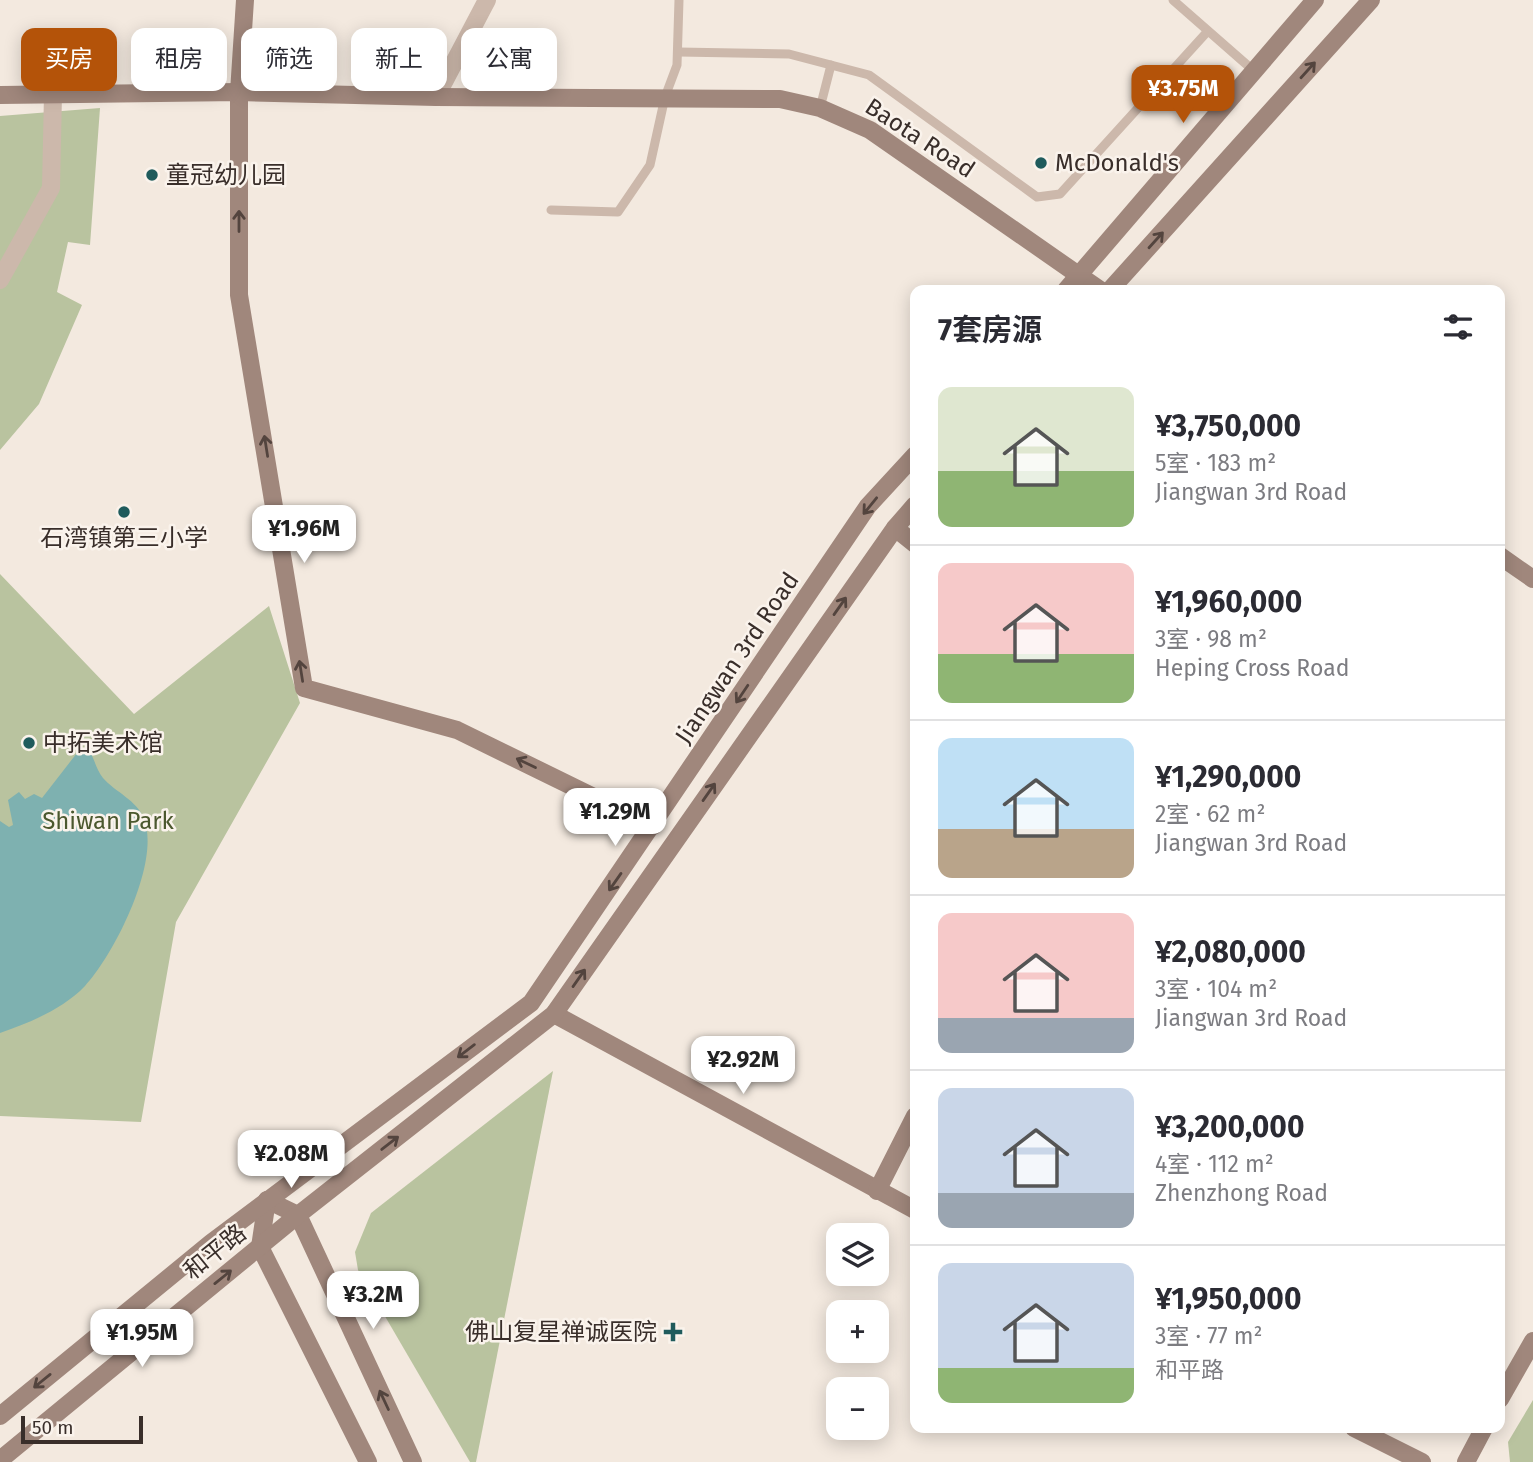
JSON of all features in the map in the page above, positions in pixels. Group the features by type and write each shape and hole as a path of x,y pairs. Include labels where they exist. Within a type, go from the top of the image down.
{"main road":[{"path":"245,0 239,92 239,295 304,688 457,730 653,826"},
{"path":"1071,285 1315,0"},
{"path":"1115,285 1371,0"},
{"name":"Baota Road","path":"0,95 239,92 436,97 780,99 820,108 870,130 1093,285"},
{"name":"Jiangwan 3rd Road","path":"267,1200 531,1003 868,506 910,460"},
{"path":"298,1215 554,1014 895,527 910,510"},
{"path":"895,527 910,540"},
{"path":"1505,559 1533,579"},
{"path":"554,1014 910,1208"},
{"path":"877,1191 910,1126"},
{"path":"368,1462 260,1247 267,1200 298,1215 413,1462"},
{"name":"和平路","path":"0,1416 267,1200"},
{"name":"和平路","path":"0,1460 298,1215"},
{"path":"1505,1390 1533,1340"},
{"path":"1364,1433 1422,1462"},
{"path":"1466,1462 1481,1433"}],"street":[{"path":"436,97 487,0"},
{"path":"0,280 51,188 52,94"}],"lane":[{"path":"551,210 618,212 650,165 664,97 677,65 679,0"},
{"path":"1173,0 1254,71"},
{"path":"679,52 789,54 869,75 1037,197 1060,194 1207,32"},
{"path":"820,108 831,65"}],"green space":[{"path":"100,108 90,245 68,242 57,292 82,305 39,404 0,450 0,116"},
{"name":"Shiwan Park","path":"0,574 134,714 269,606 300,703 176,922 141,1122 0,1116"},
{"path":"553,1071 476,1462 470,1462 358,1270 355,1252 371,1213"},
{"path":"1533,1400 1533,1462 1510,1462 1508,1442"}],"water":[{"path":"84,751 91,754 103,778 131,801 144,819 148,837 140,883 121,931 97,972 85,986 56,1008 0,1033 0,821 9,827 13,825 8,800 19,792 25,799 34,794 42,798 77,753"}],"place":[{"name":"McDonald's","path":"1041,163"},
{"name":"童冠幼儿园","path":"152,175"},
{"name":"石湾镇第三小学","path":"124,512"},
{"name":"中拓美术馆","path":"29,743"},
{"name":"佛山复星禅诚医院","path":"673,1332"}]}
